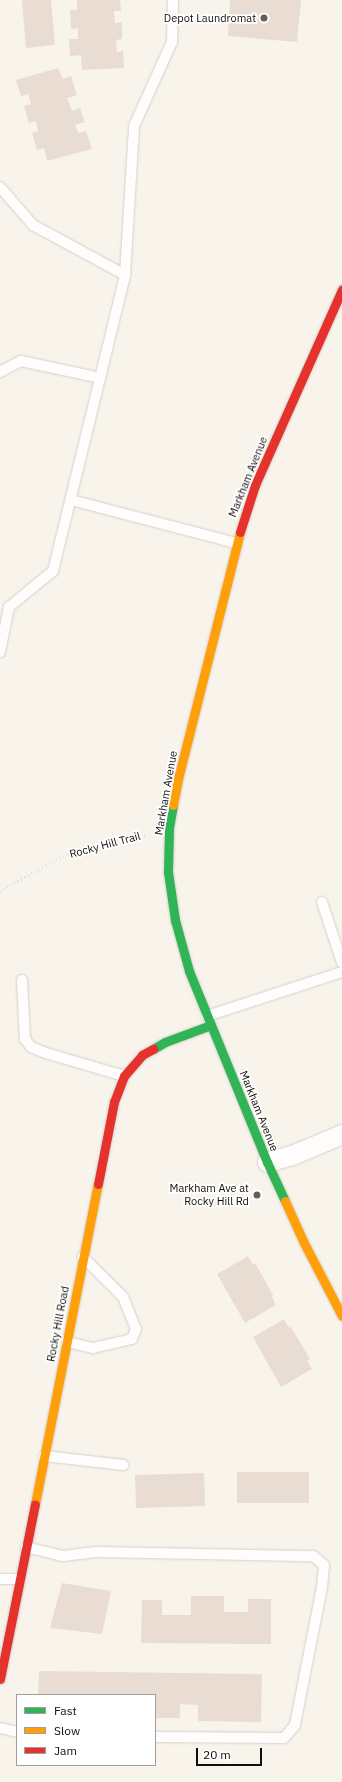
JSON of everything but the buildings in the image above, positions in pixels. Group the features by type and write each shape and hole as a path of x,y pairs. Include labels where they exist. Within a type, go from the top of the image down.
{"street":[{"name":"Markham Avenue","path":"342,290 255,485 236,543 179,775 170,828 168,872 175,920 189,971 267,1162 304,1243 342,1316"},
{"name":"Rocky Hill Road","path":"0,1680 114,1102 124,1076 142,1056 165,1042 209,1021"},
{"path":"267,1162 292,1155 342,1134"}],"lane":[{"path":"0,652 4,609 53,571 125,275 134,126 172,42 172,0"},
{"path":"0,188 33,225 125,275"},
{"path":"0,372 21,361 100,378"},
{"path":"71,500 236,543"},
{"path":"322,902 342,964"},
{"path":"209,1021 342,972"},
{"path":"22,980 25,1039 31,1047 46,1053 124,1076"},
{"path":"67,1342 93,1348 132,1339 136,1329 123,1297 83,1257"},
{"path":"44,1456 123,1465"},
{"path":"26,1547 62,1556 98,1552 312,1556 324,1565 322,1587 295,1725 284,1738 156,1737"},
{"path":"0,1578 20,1579"},
{"path":"0,1728 16,1732"}],"path":[{"name":"Rocky Hill Trail","path":"0,891 70,852 170,828"}],"traffic: fast":[{"path":"173,805 169,828 168,872 175,920 189,971 267,1162 285,1201"},
{"path":"153,1049 165,1042 211,1025"}],"traffic: slow":[{"path":"173,805 179,775 240,532"},
{"path":"35,1504 98,1184"},
{"path":"285,1201 304,1243 342,1316"}],"traffic: jam":[{"path":"240,532 255,485 342,290"},
{"path":"98,1184 114,1102 124,1076 142,1055 153,1049"},
{"path":"0,1679 35,1504"}],"place":[{"name":"Depot Laundromat","path":"264,18"},
{"name":"Markham Ave at Rocky Hill Rd","path":"257,1195"}]}
